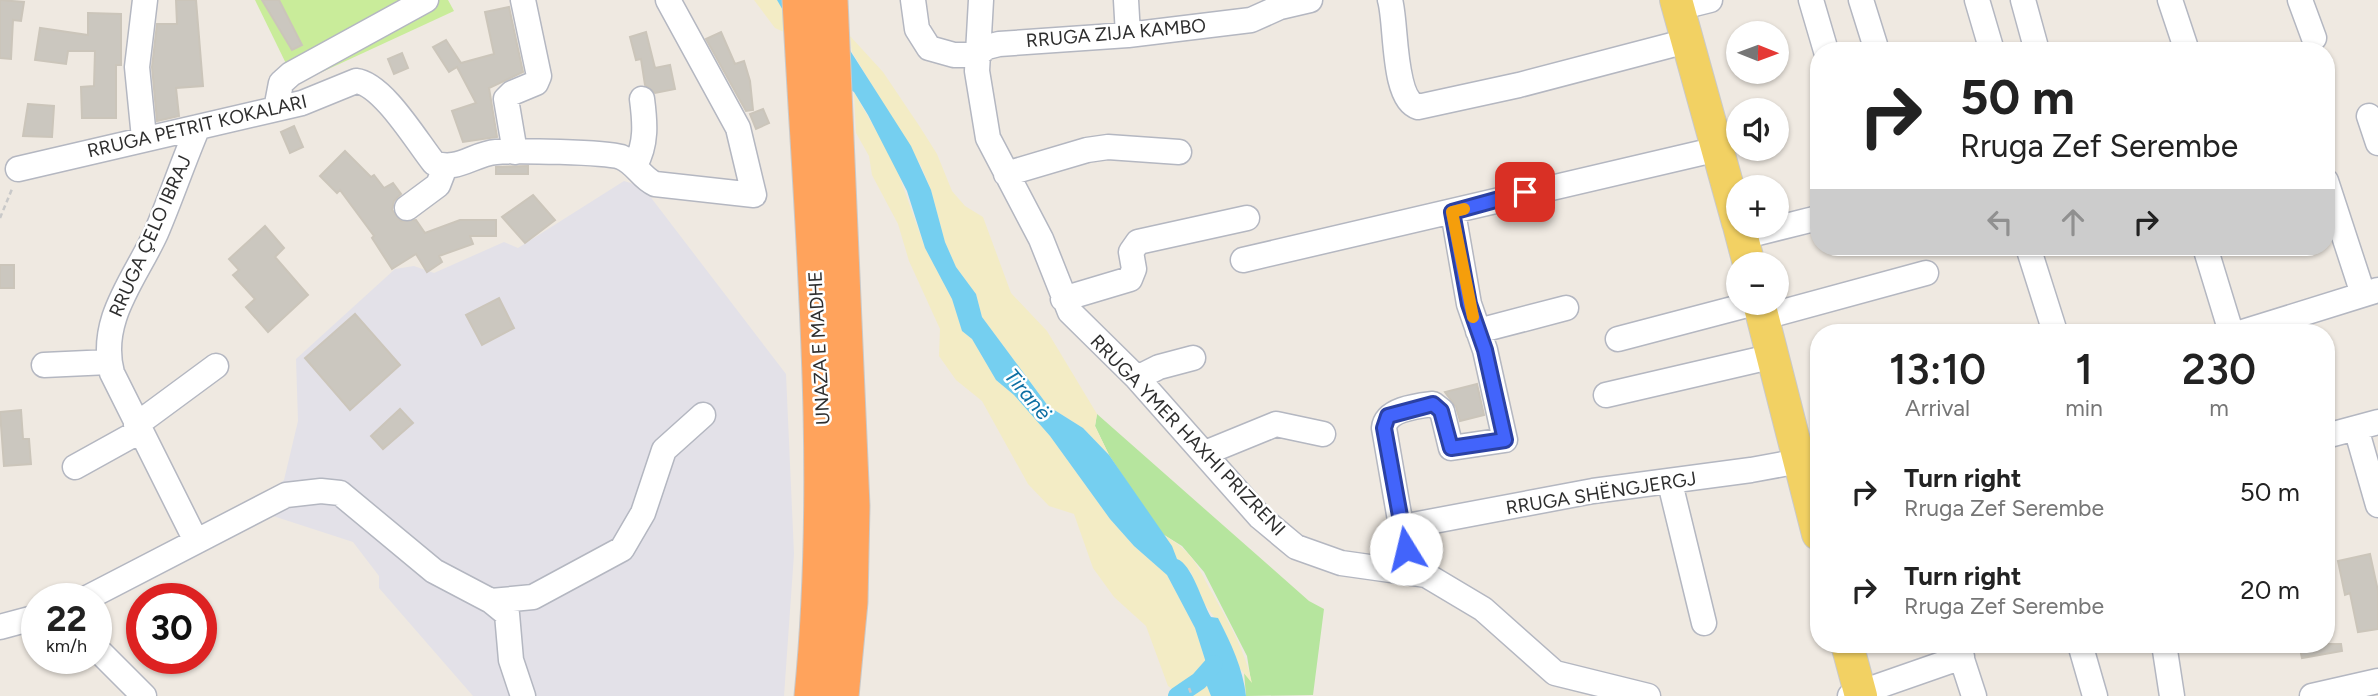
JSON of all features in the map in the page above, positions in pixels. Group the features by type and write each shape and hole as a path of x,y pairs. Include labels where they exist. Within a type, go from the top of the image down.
{"highway":[{"name":"UNAZA E MADHE","path":"801,0 820,102 849,401 835,606 840,696"},
{"name":"UNAZA E MADHE","path":"820,102 829,0"},
{"name":"UNAZA E MADHE","path":"813,696 835,606"},
{"path":"801,696 808,638 835,606 856,655 853,696"}],"main road":[{"path":"1677,4 1726,179"},
{"path":"1761,315 1808,453"},
{"path":"1849,653 1857,695"}],"street":[{"path":"144,138 137,67 145,0"},
{"path":"276,109 281,83 291,74 426,0"},
{"path":"515,152 506,99 512,93 536,83 539,76 523,0"},
{"path":"407,208 438,185 445,167 487,153 610,155 635,165 647,181 655,184 754,195 738,128 668,0"},
{"path":"913,0 917,29 929,48 954,55 977,55 981,0"},
{"path":"1126,0 1128,35"},
{"name":"RRUGA ZIJA KAMBO","path":"977,55 987,47 999,44 1128,35 1251,20 1270,6 1310,0"},
{"path":"1390,0 1400,78 1407,99 1418,107 1519,85 1687,41"},
{"path":"1677,4 1710,0"},
{"path":"1811,0 1823,42"},
{"path":"1861,0 1874,42"},
{"path":"1976,0 1989,42"},
{"path":"2023,0 2035,42"},
{"path":"2170,0 2184,42"},
{"path":"2300,0 2314,37"},
{"name":"RRUGA YMER HAXHI PRIZRENI","path":"977,55 988,138 1041,239 1063,299 1082,325 1137,378 1261,517 1296,547 1341,563 1409,572 1442,583 1483,609 1555,673 1648,696"},
{"name":"RRUGA PETRIT KOKALARI","path":"18,169 302,103 356,81 363,82 386,100 434,163 445,167"},
{"path":"635,165 642,153 644,136 642,99"},
{"path":"2369,116 2378,143"},
{"name":"RRUGA ÇELO IBRAJ","path":"196,541 138,428 109,362 113,318 154,236 198,127"},
{"path":"1006,174 1087,150 1108,147 1179,152"},
{"path":"1243,260 1718,149"},
{"path":"2268,324 2370,292 2335,204"},
{"path":"1409,572 1384,428 1388,416 1433,404 1441,411 1451,448 1505,440 1469,304 1452,212"},
{"path":"1063,299 1130,279 1134,269 1133,245 1138,242 1247,218"},
{"path":"1789,226 1810,220"},
{"path":"2031,256 2052,324"},
{"path":"2208,256 2229,324"},
{"path":"1789,302 1926,274"},
{"path":"1478,331 1566,309"},
{"path":"1618,339 1727,315"},
{"path":"1606,395 1774,356"},
{"path":"1137,378 1159,367 1193,358"},
{"path":"44,365 109,362"},
{"path":"75,467 138,428 216,366"},
{"path":"491,601 533,597 622,549 643,513 664,450 703,415"},
{"path":"1205,453 1276,424 1323,434"},
{"path":"2335,434 2367,425 2378,505"},
{"name":"RRUGA SHËNGJERGJ","path":"1402,527 1593,491 1670,483 1751,470 1789,463 1808,453"},
{"path":"1670,483 1704,623"},
{"path":"112,585 286,495 321,491 340,493 434,571 491,601 507,614 511,660 523,696"},
{"path":"0,627 21,621"},
{"path":"1857,695 1954,653"},
{"path":"1960,653 1974,696"},
{"path":"2083,653 2095,696"},
{"path":"2165,653 2172,696"},
{"path":"112,664 144,696"},
{"path":"2312,696 2378,681"}],"path":[{"path":"0,218 18,169"},
{"path":"1189,688 1192,696"}],"shaded area":[{"path":"624,181 634,184 649,195 786,374 794,554 784,696 473,696 379,588 379,576 353,542 270,515 261,500 284,480 298,421 296,359 395,269 414,266 434,273 504,242 518,248"}],"green space":[{"path":"255,0 448,0 454,11 296,84"},
{"path":"1097,414 1309,601 1324,609 1313,695 1246,696 1244,672 1251,681 1247,656 1204,572 1182,546 1161,533 1109,455 1095,426"}],"sand":[{"path":"754,0 777,0 783,6 784,32 775,28"},
{"path":"850,36 883,72 920,127 937,154 952,191 965,206 983,217 1011,293 1047,331 1097,414 1095,426 1109,455 1083,428 1048,406 982,317 976,294 956,267 945,242 931,190 921,166 852,52"},
{"path":"854,92 895,164 925,248 952,299 962,331 972,339 996,380 1014,395 1050,436 1110,519 1134,546 1167,575 1195,628 1208,669 1207,686 1211,696 1183,696 1168,686 1146,626 1114,597 1093,568 1074,514 1049,506 1028,484 982,401 956,380 939,356 940,329 909,261 898,224 872,175 869,156 856,133"},
{"path":"1161,533 1182,548 1199,569 1237,639 1252,683 1237,665 1224,630 1200,598 1191,572 1177,559"}],"water":[{"name":"Tiranë","path":"777,0 812,0 844,41 911,146 931,190 945,242 956,267 976,294 982,317 1048,406 1083,428 1109,455 1172,546 1177,559 1187,568 1211,617 1218,618 1236,656 1246,696 1211,696 1207,686 1208,669 1195,628 1167,575 1134,546 1110,519 1050,436 1014,395 996,380 972,339 962,331 952,299 925,248 907,191 868,115 854,92 817,69"}],"building":[{"path":"0,0 24,2 21,21 13,20 11,59 0,58"},
{"path":"176,0 196,0 203,86 176,88 179,116 157,121 152,67 157,24 177,24"},
{"path":"262,0 279,0 302,45 292,50"},
{"path":"509,7 523,72 489,88 497,137 463,142 452,111 476,103 457,67 449,72 433,47 446,40 461,63 494,54 485,12"},
{"path":"88,13 121,14 121,65 116,65 116,118 82,118 81,87 94,86 95,51 68,51 66,64 35,60 40,28 88,35"},
{"path":"646,32 655,68 670,65 675,89 655,93 645,85 641,59 636,60 630,37"},
{"path":"721,32 735,64 744,61 750,81 753,110 746,111 706,39"},
{"path":"402,53 408,68 394,74 388,59"},
{"path":"28,104 54,106 52,137 23,136"},
{"path":"763,109 769,123 756,129 750,114"},
{"path":"294,126 303,147 290,153 281,132"},
{"path":"345,151 371,177 374,175 384,188 393,183 401,194 394,201 392,210 401,221 416,220 425,233 460,220 496,220 496,236 470,236 473,244 439,256 442,262 427,272 416,254 392,269 372,238 374,236 340,190 337,193 320,176"},
{"path":"528,166 528,174 496,174 496,167"},
{"path":"533,195 555,220 525,243 502,217"},
{"path":"265,226 284,248 275,257 308,295 268,332 246,307 255,299 233,275 239,270 229,259"},
{"path":"0,265 14,265 14,288 0,288"},
{"path":"499,298 514,328 482,345 466,315"},
{"path":"355,314 400,365 350,410 305,358"},
{"path":"1477,384 1484,415 1460,421 1456,407 1445,392"},
{"path":"400,409 413,423 383,449 371,436"},
{"path":"21,410 23,439 29,439 31,464 4,466 0,412"},
{"path":"2370,554 2378,591 2378,629 2358,632 2350,593 2345,595 2338,561"},
{"path":"2335,644 2341,644 2342,651 2335,652"},
{"path":"2301,653 2331,653 2302,658"}],"waterway":[{"path":"1177,696 1199,681 1214,664"}],"slow traffic":[{"path":"1464,209 1452,212 1473,317"}],"route":[{"path":"1406,549 1384,428 1388,416 1433,404 1440,408 1451,448 1505,440 1485,350 1469,304 1452,212 1525,192"}]}
